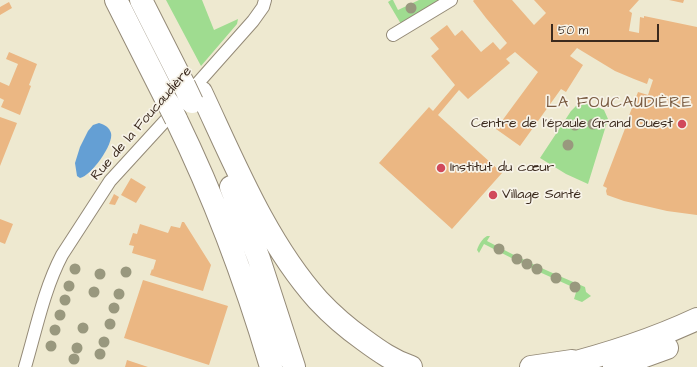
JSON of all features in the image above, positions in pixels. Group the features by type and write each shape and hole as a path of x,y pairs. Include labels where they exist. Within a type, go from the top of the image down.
{"highway":[{"path":"116,0 197,161 261,332 271,367"},
{"path":"141,0 192,89 263,220 283,254 300,278 318,300 340,322 379,351 410,367"},
{"path":"155,0 237,199 282,326 294,367"},
{"path":"222,226 259,367"},
{"path":"531,367 591,362 697,319"},
{"path":"557,367 633,354 697,328"},
{"path":"614,367 664,350 697,336"}],"street":[{"name":"Rue de la Foucaudière","path":"25,367 56,266 106,187 247,28 263,7 265,0"},
{"path":"393,35 451,0"}],"green space":[{"path":"166,0 202,0 214,30 238,19 237,24 201,66"},
{"path":"393,0 398,10 419,0 440,0 401,24 388,2"},
{"path":"583,102 604,110 608,119 588,184 566,174 540,158 571,111"},
{"path":"487,236 490,236 487,241 535,265 585,287 586,292 591,296 582,302 574,299 577,289 484,244 479,253 477,250 482,240"}],"water":[{"path":"99,123 106,126 111,133 109,144 101,159 90,172 80,178 77,176 75,163 80,147 88,131 93,125"}],"building":[{"path":"512,0 534,25 546,13 534,0 639,0 629,11 632,13 629,31 639,33 640,17 644,18 644,16 697,27 697,215 667,211 624,201 607,195 607,188 603,186 626,126 629,126 630,122 627,121 638,92 648,95 653,80 649,78 647,84 615,71 577,48 570,56 583,65 566,92 561,89 520,146 496,129 538,72 515,52 506,59 510,63 468,99 459,90 438,115 502,173 452,229 379,163 429,107 433,111 455,85 431,56 439,49 430,38 447,25 455,36 462,30 481,52 493,42 500,50 507,43 486,18 473,1"},
{"path":"669,0 684,0 683,3"},
{"path":"9,2 12,8 0,15 0,7"},
{"path":"9,52 37,64 29,85 31,86 20,115 1,107 4,100 0,98 0,82 9,86 18,64 6,59"},
{"path":"0,117 17,123 0,166"},
{"path":"131,178 146,187 136,203 121,195"},
{"path":"114,194 119,197 115,205 109,204"},
{"path":"0,219 13,224 5,244 0,242"},
{"path":"182,222 184,222 211,265 203,291 150,275 156,260 132,253 134,246 129,245 133,233 137,234 140,224 168,233 171,226 180,228"},
{"path":"143,280 228,306 209,365 124,338"},
{"path":"127,360 148,367 125,367"}],"place":[{"name":"Centre de l'épaule Grand Ouest","path":"682,124"},
{"name":"Institut du cœur","path":"441,168"},
{"name":"Village Santé","path":"493,195"}],"district":[{"name":"LA FOUCAUDIÈRE","path":"619,104"}]}
